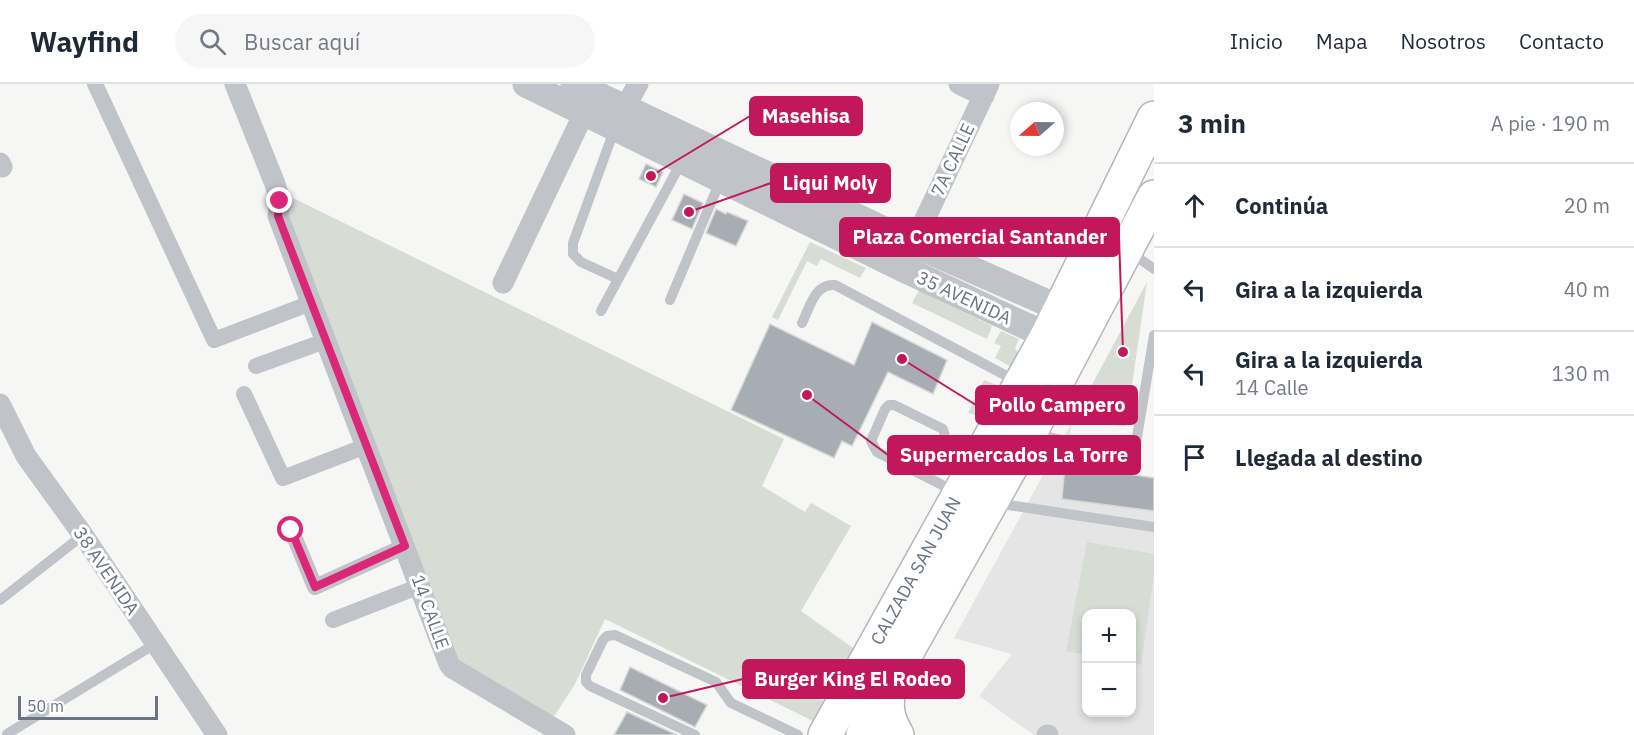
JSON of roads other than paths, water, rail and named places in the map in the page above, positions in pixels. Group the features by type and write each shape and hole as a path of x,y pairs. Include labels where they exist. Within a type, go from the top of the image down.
{"main road":[{"name":"CALZADA SAN JUAN","path":"825,735 1054,323 1154,118"},
{"name":"CALZADA SAN JUAN","path":"880,732 889,721 886,707 889,684 1030,433 1154,197"}],"street":[{"path":"95,84 214,340 310,303"},
{"name":"14 CALLE","path":"235,84 275,184 280,201 278,216 310,303 449,664 452,668 565,735"},
{"name":"35 AVENIDA","path":"526,84 584,113 619,118 914,244 1054,323"},
{"name":"35 AVENIDA","path":"574,84 682,161 902,268 1054,323"},
{"path":"619,118 638,84"},
{"path":"959,84 986,90"},
{"name":"7A CALLE","path":"902,268 986,90"},
{"path":"503,283 584,113"},
{"path":"256,366 326,341"},
{"path":"244,394 283,478 366,446"},
{"name":"38 AVENIDA","path":"0,404 26,456 83,535 217,735"},
{"path":"291,530 315,587 405,546"},
{"path":"333,620 420,586"},
{"path":"843,701 880,732"}],"lane":[{"path":"618,279 581,262 573,254 573,243 619,118"},
{"path":"601,311 682,161"},
{"path":"670,300 721,179"},
{"path":"1127,249 1154,269"},
{"path":"802,323 819,288 827,284 835,285 1020,383"},
{"path":"1030,433 1122,452 1131,451 1136,443 1154,335"},
{"path":"928,478 946,440 946,434 943,429 894,405 889,405 871,441 872,446 877,452 928,478 959,493"},
{"path":"992,502 1154,527"},
{"path":"0,600 83,535"},
{"path":"695,735 590,686 586,682 586,675 603,640 615,635 716,682 731,703 798,735"},
{"path":"7,734 155,644"}],"place":[{"name":"Masehisa","path":"651,176"},
{"name":"Liqui Moly","path":"689,212"},
{"name":"Plaza Comercial Santander","path":"1123,352"},
{"name":"Pollo Campero","path":"902,359"},
{"name":"Supermercados La Torre","path":"807,395"},
{"name":"Burger King El Rodeo","path":"663,698"}]}
